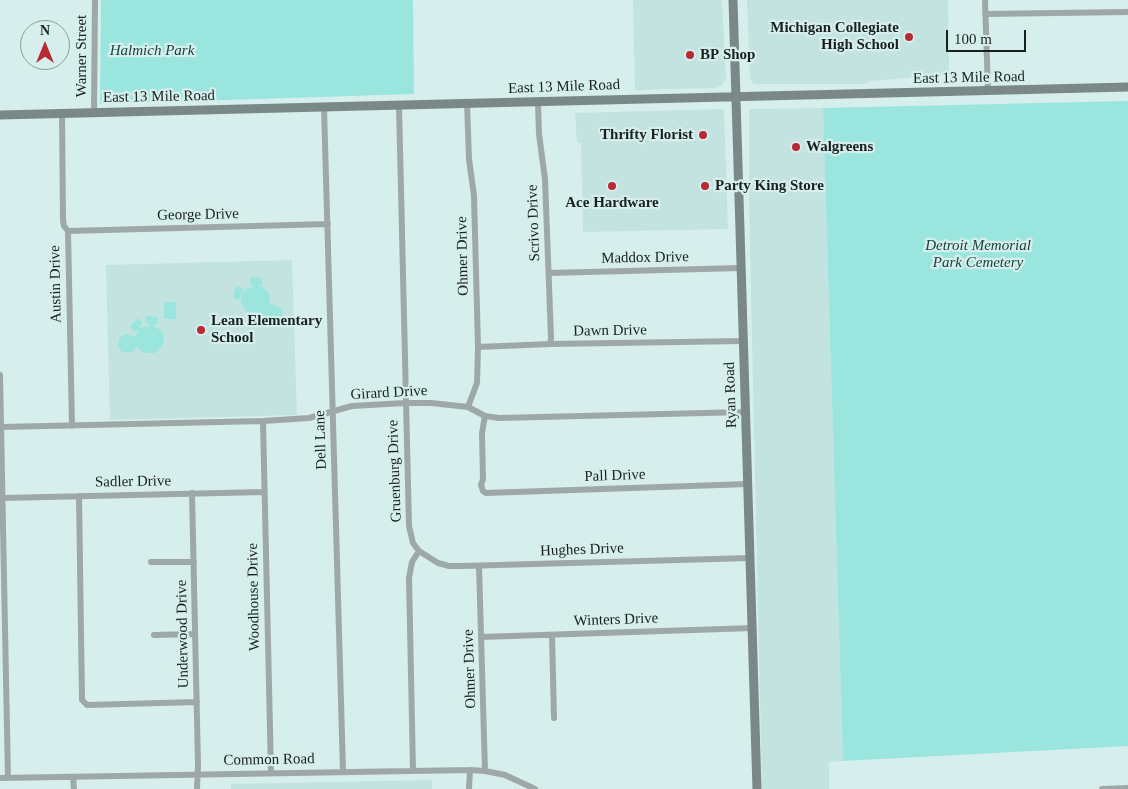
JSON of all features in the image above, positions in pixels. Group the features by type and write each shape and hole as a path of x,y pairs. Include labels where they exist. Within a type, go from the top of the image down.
{"main road":[{"name":"Ryan Road","path":"733,0 757,789"},
{"name":"East 13 Mile Road","path":"0,115 1128,87"}],"street":[{"name":"Warner Street","path":"94,112 95,0"},
{"path":"985,0 988,91"},
{"path":"985,14 1128,12"},
{"name":"Scrivo Drive","path":"538,102 539,134 545,178 550,344"},
{"name":"Ohmer Drive","path":"467,103 469,159 474,196 478,347 477,383 468,407"},
{"name":"Gruenburg Drive","path":"398,106 409,526 413,543 419,551"},
{"name":"Dell Lane","path":"324,108 343,771"},
{"name":"Austin Drive","path":"62,113 63,220 64,226 68,231 72,426"},
{"name":"George Drive","path":"68,231 328,224"},
{"name":"Maddox Drive","path":"549,273 741,268"},
{"name":"Dawn Drive","path":"478,347 743,341"},
{"path":"0,375 2,427 0,443 3,498 2,603 8,778"},
{"name":"Girard Drive","path":"2,427 263,421 309,418 352,406 406,403 431,403 468,407 485,416 499,418 746,412"},
{"name":"Pall Drive","path":"485,416 482,433 483,479 481,486 486,493 748,484"},
{"name":"Woodhouse Drive","path":"263,421 271,773"},
{"name":"Sadler Drive","path":"3,498 264,492"},
{"name":"Underwood Drive","path":"192,493 196,634 197,789"},
{"path":"79,496 82,697 84,703 87,705 197,702"},
{"path":"413,770 409,578 412,562 419,551"},
{"name":"Hughes Drive","path":"419,551 438,563 449,566 750,558"},
{"path":"151,562 194,562"},
{"name":"Ohmer Drive","path":"479,566 485,771"},
{"name":"Winters Drive","path":"481,637 752,628"},
{"path":"154,635 196,634"},
{"path":"552,635 554,718"},
{"path":"469,789 470,770"},
{"name":"Common Road","path":"0,778 470,770 506,775 535,789"},
{"path":"73,777 74,789"},
{"path":"1102,789 1128,788"}],"shaded area":[{"path":"633,0 722,0 726,79 721,86 716,88 635,90"},
{"path":"747,0 948,0 949,74 871,81 864,84 754,84 750,79"},
{"path":"823,108 843,761 829,762 829,789 762,789 749,203 749,109"},
{"path":"724,109 728,229 583,232 581,143 577,143 575,113"},
{"name":"Lean Elementary School","path":"292,260 297,415 110,420 106,265"},
{"path":"432,780 432,789 231,789 231,784"}],"green space":[{"name":"Halmich Park","path":"101,0 413,0 414,94 100,104"},
{"name":"Detroit Memorial Park Cemetery","path":"1128,101 1128,746 843,761 823,108"},
{"path":"250,277 262,278 262,285 257,286 262,287 269,293 270,305 277,306 282,310 283,319 280,323 269,324 263,314 248,313 241,303 242,295 239,300 233,298 236,286 244,289 242,294 248,288 255,286 250,285"},
{"path":"164,302 176,302 176,319 164,319"},
{"path":"146,316 158,317 157,324 152,325 162,331 164,337 163,345 155,353 144,353 137,347 131,353 122,352 118,346 119,338 126,334 135,337 139,329 134,332 130,326 138,318 143,323 140,328 151,325 145,322"}],"place":[{"name":"Michigan Collegiate High School","path":"909,37"},
{"name":"BP Shop","path":"690,55"},
{"name":"Thrifty Florist","path":"703,135"},
{"name":"Walgreens","path":"796,147"},
{"name":"Ace Hardware","path":"612,186"},
{"name":"Party King Store","path":"705,186"},
{"name":"Lean Elementary School","path":"201,330"}]}
